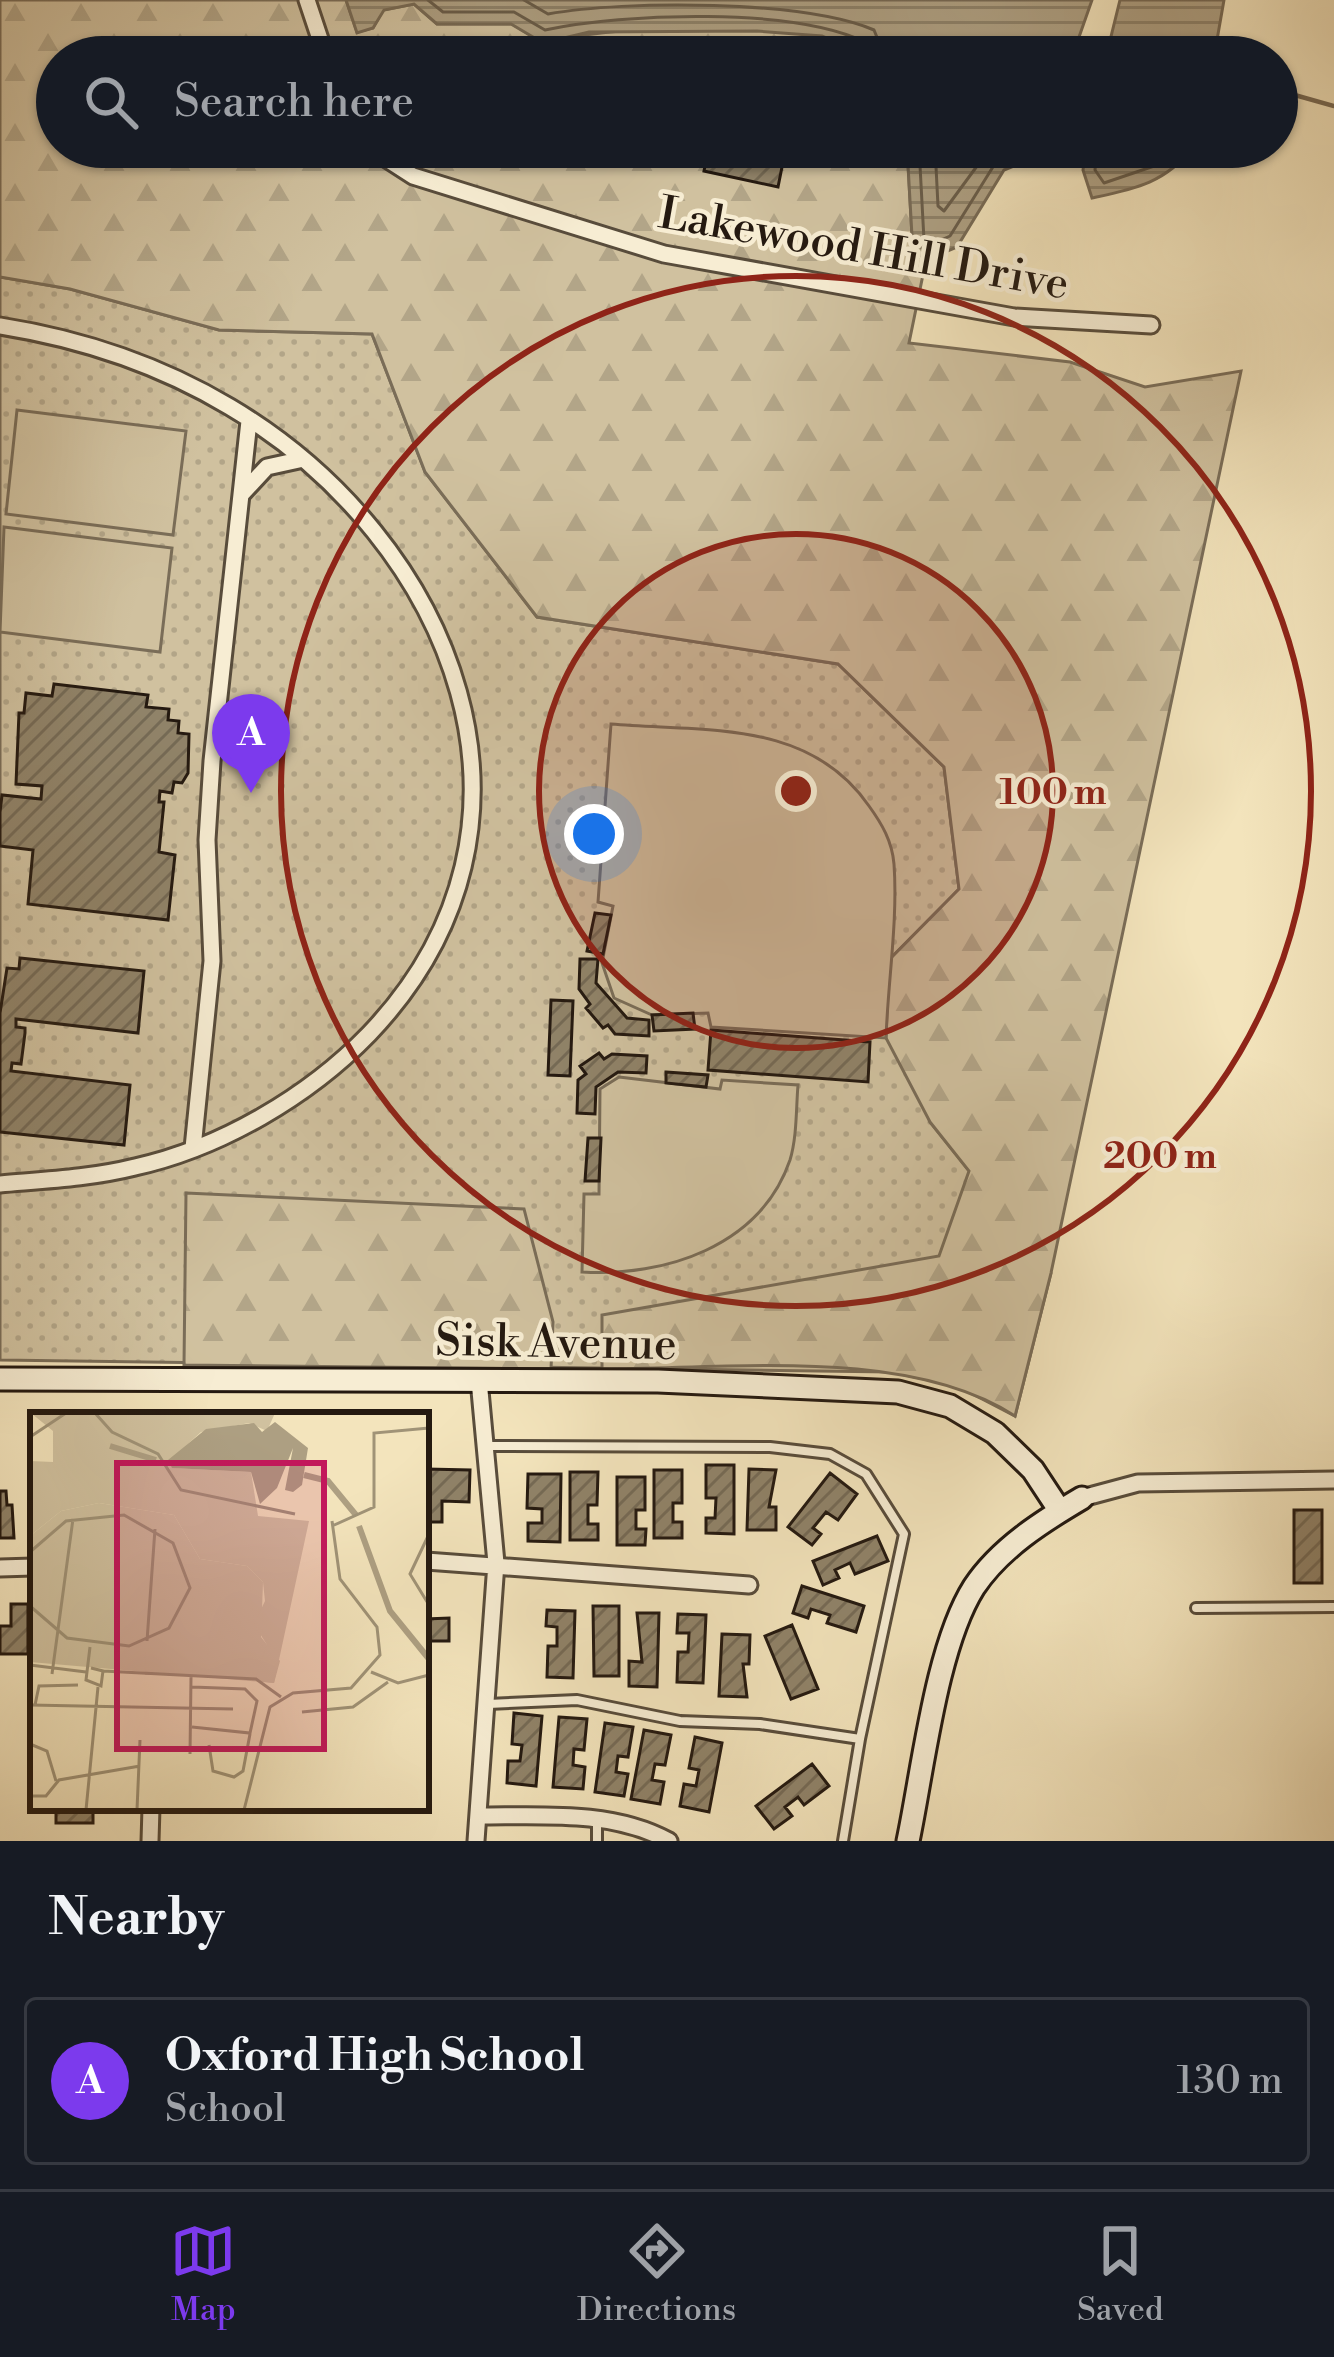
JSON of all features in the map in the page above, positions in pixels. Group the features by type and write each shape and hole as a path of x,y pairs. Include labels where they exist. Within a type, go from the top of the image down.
{"street":[{"path":"307,0 319,36"},
{"name":"Lakewood Hill Drive","path":"401,168 413,176 664,254 1014,316 1150,325"},
{"path":"0,326 112,351 180,380 302,460 362,517 411,579 446,641 472,749 473,802 466,864 424,964 388,1014 339,1065 262,1116 140,1167 0,1184"},
{"path":"193,1148 212,961 207,880 212,761 249,421"},
{"path":"240,496 267,467 302,460"},
{"name":"Sisk Avenue","path":"1,1380 843,1385 898,1392 950,1406 994,1433 1033,1471 1060,1511"},
{"path":"476,1841 496,1563 479,1380"},
{"path":"908,1841 952,1637 974,1588 1023,1536 1082,1498 1138,1483 1334,1480"},
{"path":"429,1561 749,1585"},
{"path":"0,1568 30,1567"},
{"path":"150,1841 151,1811"},
{"path":"478,1816 596,1819 649,1830 669,1841"}],"lane":[{"path":"487,1446 778,1448 830,1454 866,1474 904,1534 843,1841"},
{"path":"1196,1607 1334,1606"},
{"path":"488,1704 577,1700 680,1721 760,1724 860,1738"},
{"path":"596,1819 597,1841"}],"green space":[{"path":"0,0 346,0 357,32 373,28 383,10 414,4 437,24 512,24 532,36 36,36 36,168 908,168 913,254 926,260 909,343 1070,362 1145,387 1241,371 1051,1273 1015,1416 971,1394 870,1370 760,1365 602,1369 602,1315 939,1256 969,1171 930,1122 886,1038 889,960 959,889 944,767 838,664 537,617 425,472 372,334 219,330 70,289 0,277"},
{"path":"679,28 817,36 580,36"},
{"path":"0,277 70,289 219,330 372,334 425,472 537,617 838,664 944,767 959,889 889,960 930,1122 1051,1273 1015,1416 957,1386 891,1372 0,1360"},
{"path":"17,410 186,431 173,535 6,514"},
{"path":"4,527 172,548 160,652 0,632"},
{"path":"611,724 753,735 817,758 845,778 878,819 893,856 895,907 886,1038 711,1027 708,1013 652,1015 614,998 602,963 613,906 598,902"},
{"path":"619,1077 720,1089 722,1080 798,1085 792,1151 776,1190 733,1235 676,1262 645,1269 582,1272 584,1194 599,1194 600,1089"},
{"path":"186,1193 524,1209 553,1322 551,1369 184,1365"}],"water":[{"path":"346,0 1092,0 1079,36 822,36 757,31 531,36 511,24 437,24 414,4 384,10 373,28 357,33"},
{"path":"1120,0 1224,0 1218,36 1111,36"},
{"path":"908,168 1009,168 957,247 926,260 913,254"},
{"path":"1173,168 1135,187 1092,198 1083,170"}],"building":[{"path":"705,168 782,168 778,187"},
{"path":"54,684 148,695 146,707 169,709 168,720 179,721 178,733 189,734 188,773 182,783 174,782 172,793 160,791 159,802 164,802 159,852 175,855 168,920 28,904 33,850 0,846 2,795 41,799 42,786 16,784 19,713 24,713 26,693 52,696"},
{"path":"595,913 611,915 603,954 587,951"},
{"path":"20,958 144,971 138,1033 16,1019 16,1027 25,1028 25,1033 21,1064 12,1063 11,1071 130,1085 124,1145 0,1132 0,1013 7,968 19,969"},
{"path":"580,959 598,959 596,983 627,1018 649,1020 649,1036 615,1034 608,1025 603,1028 586,1008 590,1004 579,989"},
{"path":"551,1000 573,1001 570,1076 548,1075"},
{"path":"693,1013 695,1029 654,1031 652,1015"},
{"path":"711,1030 870,1042 868,1082 708,1070"},
{"path":"599,1053 604,1059 612,1054 647,1056 646,1073 618,1072 596,1087 595,1114 577,1113 578,1080 586,1074 580,1066"},
{"path":"666,1072 708,1075 706,1087 666,1083"},
{"path":"588,1138 601,1138 599,1181 585,1181"},
{"path":"706,1465 734,1465 734,1534 706,1533 706,1518 715,1518 716,1498 706,1498"},
{"path":"429,1469 470,1470 469,1502 442,1501 442,1522 429,1522"},
{"path":"749,1469 776,1470 769,1507 776,1507 776,1530 747,1530"},
{"path":"654,1470 682,1470 682,1503 673,1503 673,1522 682,1522 682,1538 654,1538"},
{"path":"570,1472 598,1472 597,1505 588,1505 588,1524 598,1524 598,1540 570,1540"},
{"path":"830,1473 857,1494 838,1520 826,1512 813,1528 821,1534 812,1545 788,1527"},
{"path":"528,1474 561,1474 560,1542 528,1541 528,1523 542,1523 542,1509 527,1508"},
{"path":"617,1477 645,1477 645,1510 636,1510 636,1529 646,1529 645,1545 617,1545"},
{"path":"0,1491 6,1491 7,1505 12,1505 14,1538 0,1538"},
{"path":"1294,1510 1322,1510 1322,1583 1294,1583"},
{"path":"877,1536 888,1561 855,1574 850,1563 835,1570 839,1578 823,1585 813,1561"},
{"path":"802,1586 864,1606 856,1632 827,1623 830,1615 811,1609 808,1618 793,1613"},
{"path":"11,1604 28,1604 28,1654 0,1654 0,1626 11,1626"},
{"path":"593,1606 619,1606 619,1676 594,1676"},
{"path":"547,1610 575,1611 573,1678 547,1677 548,1646 557,1646 557,1627 546,1626"},
{"path":"637,1613 659,1613 657,1687 629,1686 629,1661 642,1662"},
{"path":"678,1614 706,1615 703,1683 677,1682 678,1652 688,1652 689,1633 677,1633"},
{"path":"449,1618 449,1641 429,1641 429,1619"},
{"path":"792,1625 818,1689 791,1699 765,1636"},
{"path":"722,1634 750,1635 749,1664 743,1664 747,1697 719,1696"},
{"path":"514,1713 542,1716 536,1786 507,1783 508,1761 520,1761 522,1745 512,1744"},
{"path":"559,1717 587,1719 584,1750 574,1749 573,1765 585,1767 583,1789 553,1787"},
{"path":"605,1723 633,1727 628,1757 618,1756 616,1772 628,1774 624,1796 595,1792"},
{"path":"644,1730 671,1735 665,1765 655,1764 652,1780 664,1782 660,1804 631,1799"},
{"path":"695,1737 722,1743 709,1812 680,1806 684,1784 696,1786 699,1770 689,1768"},
{"path":"812,1764 829,1786 804,1805 798,1797 785,1807 792,1816 774,1829 756,1806"},
{"path":"56,1811 93,1811 93,1823 56,1823"}],"waterway":[{"path":"1298,96 1334,106"}],"place":[{"name":"Oxford High School","path":"251,793"}]}
